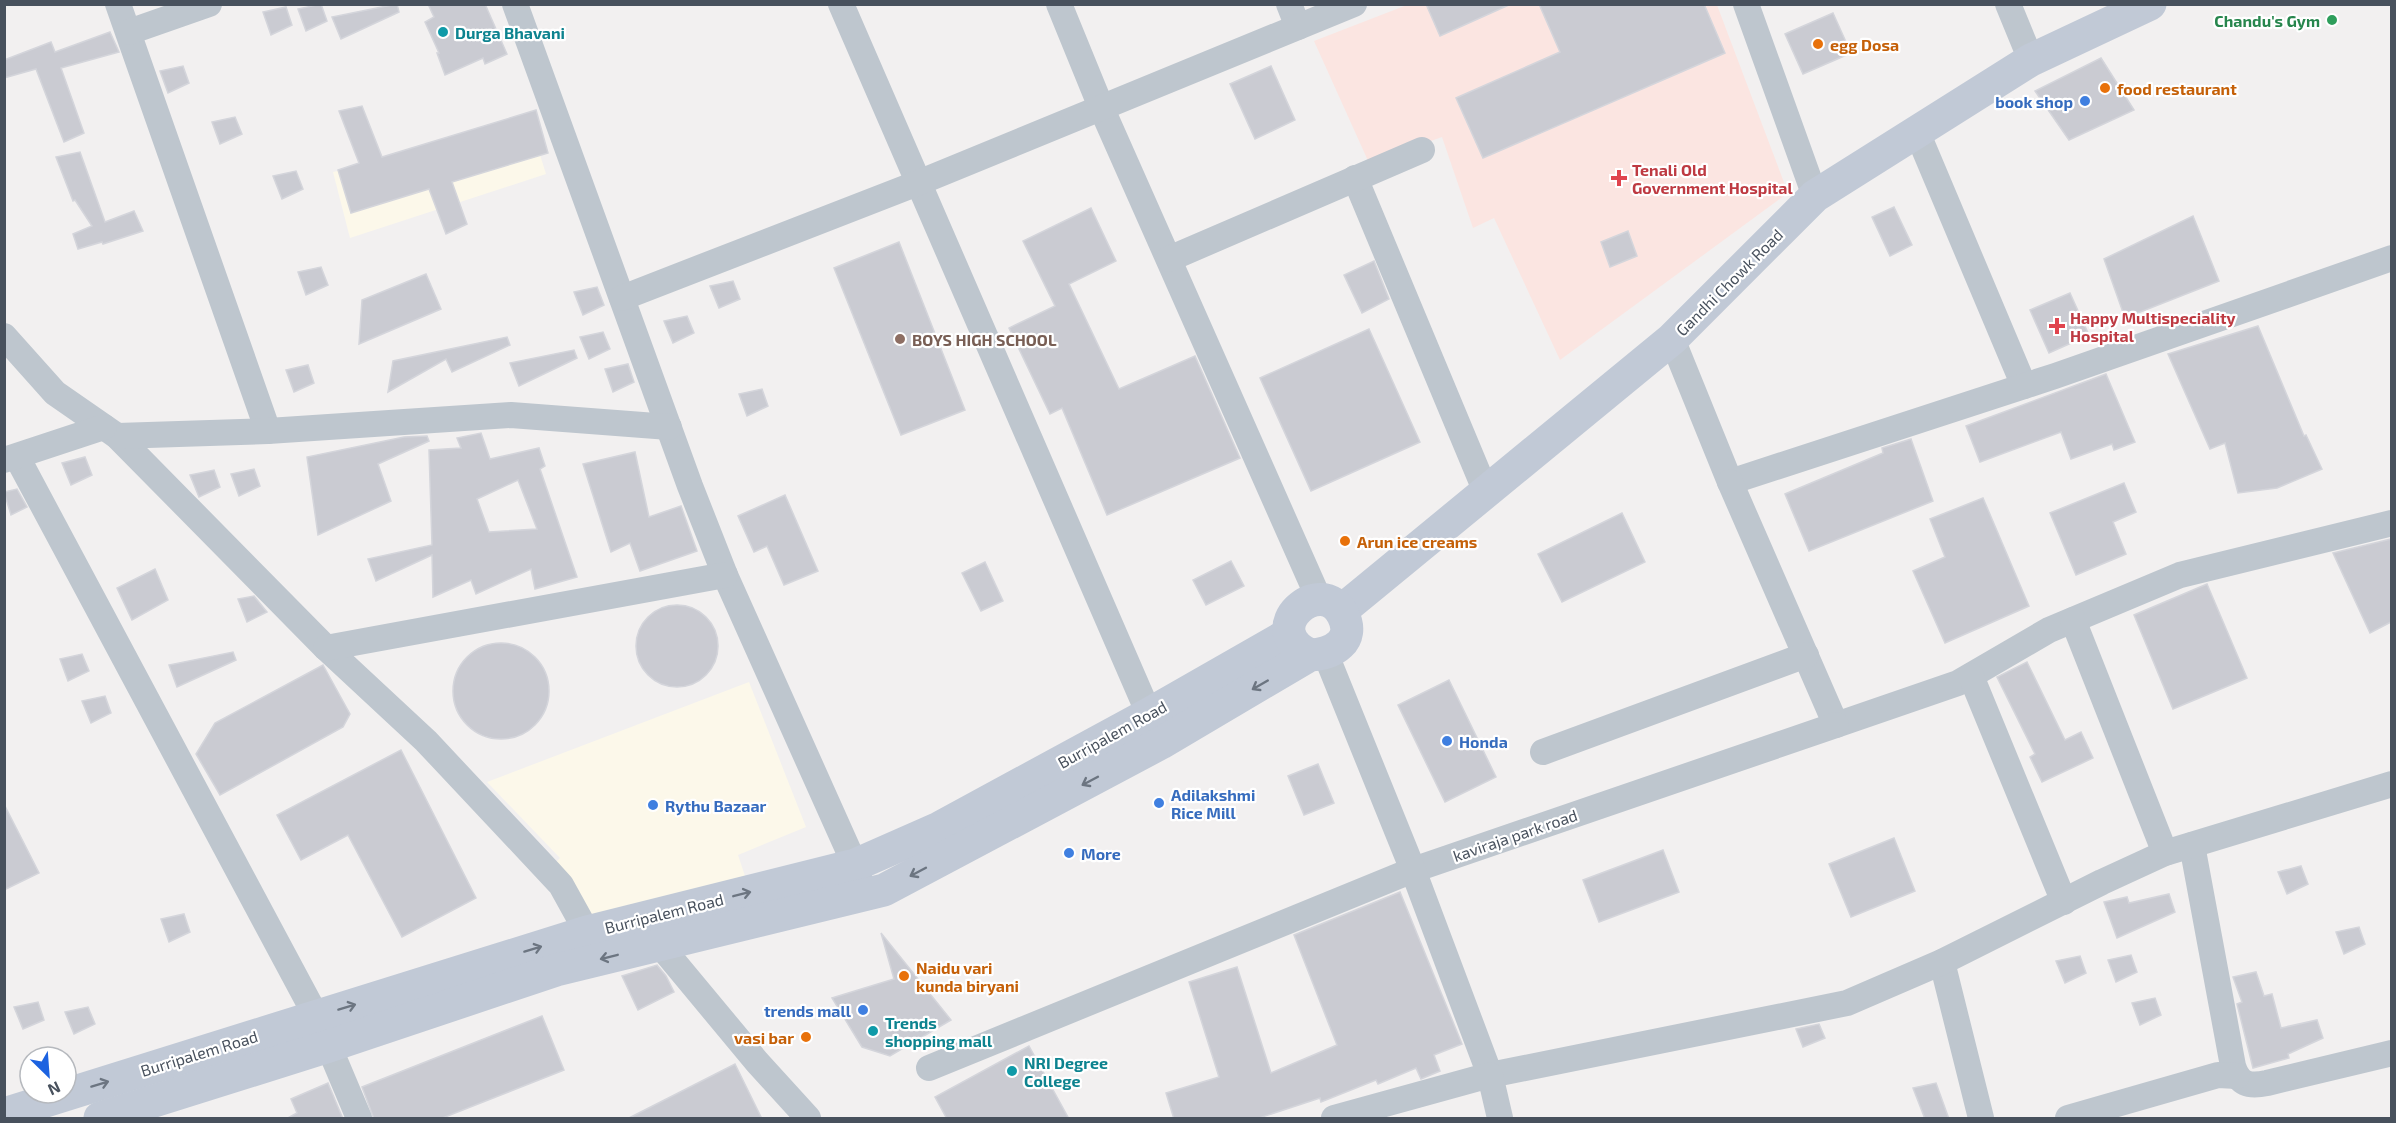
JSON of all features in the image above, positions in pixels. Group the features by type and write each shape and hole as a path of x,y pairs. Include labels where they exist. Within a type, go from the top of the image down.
{"main road":[{"name":"Gandhi Chowk Road","path":"1330,605 1486,492 1672,339 1815,196 2031,60 2150,4"},
{"path":"1305,602 1330,605 1347,630 1344,639 1338,648 1309,648 1292,615 1305,602"},
{"name":"Burripalem Road","path":"4,1114 587,932 855,865 939,828 1149,714 1309,648"},
{"name":"Burripalem Road","path":"106,1118 540,975 659,944 864,896 894,885 1161,743 1309,648"}],"street":[{"path":"118,4 268,431"},
{"path":"129,32 209,4"},
{"path":"515,4 725,575 855,865 864,896"},
{"path":"841,4 1149,714"},
{"path":"1059,4 1168,260 1330,605"},
{"path":"622,298 918,183 1101,107 1294,16 1354,4"},
{"path":"1746,4 1815,196"},
{"path":"2007,4 2031,60"},
{"path":"1917,132 2024,386"},
{"path":"1168,260 1422,150"},
{"path":"1355,178 1486,492"},
{"path":"1731,482 2024,386 2391,258"},
{"path":"4,336 55,393 111,431 326,648 426,741 561,885 587,932"},
{"path":"1672,339 1836,725"},
{"path":"359,1119 316,1016 11,459 111,431 268,431 511,415 669,427"},
{"name":"kaviraja park road","path":"929,1068 1413,870 1958,683 2049,630 2180,575 2391,523"},
{"path":"326,648 725,575"},
{"path":"2073,620 2165,853"},
{"path":"1309,648 1413,870 1490,1075 1500,1119"},
{"path":"1543,752 1806,655"},
{"path":"1971,676 2064,902"},
{"path":"1334,1119 1490,1075 1847,1003 1942,962 2165,853 2391,784"},
{"path":"2192,845 2233,1066 2243,1084 2253,1086 2391,1053"},
{"path":"659,944 757,1062 808,1119"},
{"path":"1942,962 1981,1119"},
{"path":"2068,1119 2218,1075 2237,1076"}],"shaded area":[{"name":"Tenali Old Government Hospital","path":"1407,5 1717,5 1788,193 1560,360 1494,218 1473,228 1442,137 1369,163 1314,41"},
{"path":"531,126 546,174 350,238 333,172"},
{"name":"Rythu Bazaar","path":"749,682 806,827 738,855 745,876 588,918 554,864 560,858 487,782"}],"building":[{"path":"321,4 327,21 306,31 298,9"},
{"path":"397,4 399,12 341,39 332,17"},
{"path":"428,4 485,4 507,54 485,64 483,58 445,75 437,53 439,53 425,22 434,17"},
{"path":"1426,4 1511,4 1440,36"},
{"path":"1539,4 1704,4 1725,53 1483,158 1456,98 1560,52"},
{"path":"286,7 292,25 271,35 263,12"},
{"name":"egg Dosa","path":"1833,13 1851,53 1803,74 1785,34"},
{"path":"110,32 119,52 61,68 84,133 64,142 36,69 4,78 4,60 51,42 55,52"},
{"name":"book shop","path":"2101,58 2134,110 2069,140 2035,91"},
{"path":"183,66 189,83 168,93 160,71"},
{"path":"1271,66 1295,120 1255,139 1230,84"},
{"path":"362,106 382,157 536,110 548,153 452,182 467,224 446,234 429,189 351,213 338,170 359,163 339,111"},
{"path":"235,117 242,134 220,144 212,122"},
{"path":"80,152 105,222 134,211 143,231 103,244 102,242 78,249 73,234 92,226 75,200 73,201 56,157"},
{"path":"296,171 303,189 282,199 273,176"},
{"path":"1894,207 1912,245 1890,256 1872,217"},
{"path":"1091,208 1116,261 1069,284 1119,389 1195,356 1240,458 1107,515 1062,408 1050,414 1009,328 1055,306 1023,241"},
{"path":"2193,216 2219,281 2125,318 2104,259"},
{"path":"1628,231 1637,256 1610,267 1601,242"},
{"name":"BOYS HIGH SCHOOL","path":"899,242 965,410 901,435 834,268"},
{"path":"1374,261 1389,299 1362,313 1344,275"},
{"path":"321,267 328,285 306,295 298,272"},
{"path":"426,274 441,309 359,344 362,300"},
{"path":"733,281 740,299 719,308 710,286"},
{"path":"597,287 604,305 583,315 574,292"},
{"path":"2070,293 2089,335 2049,353 2030,310"},
{"path":"687,316 694,333 673,343 664,321"},
{"path":"2258,326 2304,436 2306,435 2322,469 2277,488 2238,493 2225,443 2210,449 2168,354"},
{"path":"1369,329 1420,442 1311,491 1260,378"},
{"path":"603,332 610,349 589,359 580,337"},
{"path":"507,337 510,345 452,372 446,359 388,392 393,361"},
{"path":"574,350 577,358 519,386 510,363"},
{"path":"628,364 634,382 613,392 605,369"},
{"path":"308,365 314,383 294,392 286,370"},
{"path":"2106,374 2135,442 2114,450 2112,444 2071,459 2061,432 1980,462 1966,426"},
{"path":"762,389 768,406 747,416 739,394"},
{"path":"481,433 490,459 539,448 545,466 540,469 577,577 535,589 531,569 476,594 471,580 433,597 432,555 376,581 368,559 432,545 429,450 461,448 457,438","holes":["518,480 537,529 489,532 477,499"]},
{"path":"427,436 429,441 378,464 391,501 318,535 307,457 404,437"},
{"path":"1911,439 1933,501 1809,551 1785,494 1883,453 1882,448"},
{"path":"635,452 649,517 681,506 697,551 640,571 630,543 611,552 583,464"},
{"path":"85,457 92,475 71,485 62,463"},
{"path":"254,469 260,486 239,496 231,474"},
{"path":"214,470 220,487 199,497 190,475"},
{"path":"2124,483 2136,512 2113,522 2126,554 2076,575 2050,513"},
{"path":"17,489 27,507 11,515 4,492"},
{"path":"785,495 818,571 784,585 767,546 754,552 738,516"},
{"path":"1983,498 2029,606 1945,643 1913,571 1945,557 1930,519"},
{"path":"1622,513 1645,562 1562,602 1538,554"},
{"path":"2391,539 2391,622 2370,633 2333,553"},
{"path":"1231,561 1244,586 1206,605 1193,580"},
{"path":"985,562 1003,601 981,611 962,573"},
{"path":"155,569 168,600 132,620 117,588"},
{"path":"2207,584 2247,678 2173,709 2134,615"},
{"path":"254,596 267,612 247,622 238,599"},
{"path":"677,605 693,608 706,617 715,630 718,646 715,662 706,675 693,684 677,687 661,684 648,675 639,662 636,646 639,630 648,617 661,608"},
{"path":"501,643 519,647 535,657 545,673 549,691 545,709 535,725 519,735 501,739 483,735 467,725 457,709 453,691 457,673 467,657 483,647"},
{"path":"233,652 236,660 177,687 169,665"},
{"path":"82,654 89,671 68,681 60,659"},
{"path":"2027,662 2065,740 2081,732 2093,758 2042,782 2030,757 2035,754 1997,677"},
{"path":"323,665 350,714 343,727 220,795 196,754 215,723"},
{"name":"Honda","path":"1449,680 1496,777 1445,802 1398,705"},
{"path":"105,696 111,713 91,723 82,701"},
{"path":"401,750 476,898 402,937 348,835 301,860 277,815"},
{"path":"1318,764 1334,803 1304,815 1288,776"},
{"path":"4,804 39,873 4,890"},
{"path":"1894,838 1915,891 1851,917 1829,864"},
{"path":"1663,850 1679,892 1599,922 1583,880"},
{"path":"2301,866 2308,884 2287,894 2278,872"},
{"path":"1400,892 1462,1044 1434,1055 1440,1071 1421,1079 1416,1068 1378,1084 1376,1080 1321,1102 1320,1098 1256,1119 1174,1119 1166,1093 1219,1077 1189,982 1237,967 1271,1073 1337,1045 1294,935"},
{"path":"2169,894 2175,912 2117,938 2104,902 2127,897 2129,903"},
{"path":"184,914 190,932 169,942 161,919"},
{"path":"2359,927 2365,944 2344,954 2336,932"},
{"path":"881,933 951,1020 890,1056 862,1047 832,998 894,979"},
{"path":"2131,955 2137,972 2116,982 2108,960"},
{"path":"2080,956 2086,973 2065,983 2056,961"},
{"path":"657,965 674,992 638,1010 622,976"},
{"path":"2256,972 2264,996 2272,994 2281,1028 2317,1020 2323,1038 2288,1054 2289,1058 2253,1068 2237,1004 2242,1002 2233,977"},
{"path":"2155,998 2161,1015 2140,1025 2132,1003"},
{"path":"38,1002 44,1020 23,1029 14,1007"},
{"path":"88,1007 95,1024 74,1034 65,1012"},
{"path":"542,1016 564,1070 440,1119 374,1119 362,1087"},
{"path":"1819,1024 1825,1038 1803,1047 1796,1029"},
{"name":"NRI Degree College","path":"1029,1046 1069,1119 947,1119 935,1097"},
{"path":"735,1064 762,1119 627,1119"},
{"path":"328,1083 343,1119 286,1119 297,1113 291,1099"},
{"path":"1936,1083 1949,1119 1925,1119 1913,1088"}],"place":[{"name":"Chandu's Gym","path":"2332,20"},
{"name":"Durga Bhavani","path":"443,32"},
{"name":"egg Dosa","path":"1818,44"},
{"name":"food restaurant","path":"2105,88"},
{"name":"book shop","path":"2085,101"},
{"name":"Tenali Old Government Hospital","path":"1619,178"},
{"name":"Happy Multispeciality Hospital","path":"2057,326"},
{"name":"BOYS HIGH SCHOOL","path":"900,339"},
{"name":"Arun ice creams","path":"1345,541"},
{"name":"Honda","path":"1447,741"},
{"name":"Adilakshmi Rice Mill","path":"1159,803"},
{"name":"Rythu Bazaar","path":"653,805"},
{"name":"More","path":"1069,853"},
{"name":"Naidu vari kunda biryani","path":"904,976"},
{"name":"trends mall","path":"863,1010"},
{"name":"Trends shopping mall","path":"873,1031"},
{"name":"vasi bar","path":"806,1037"},
{"name":"NRI Degree College","path":"1012,1071"}]}
